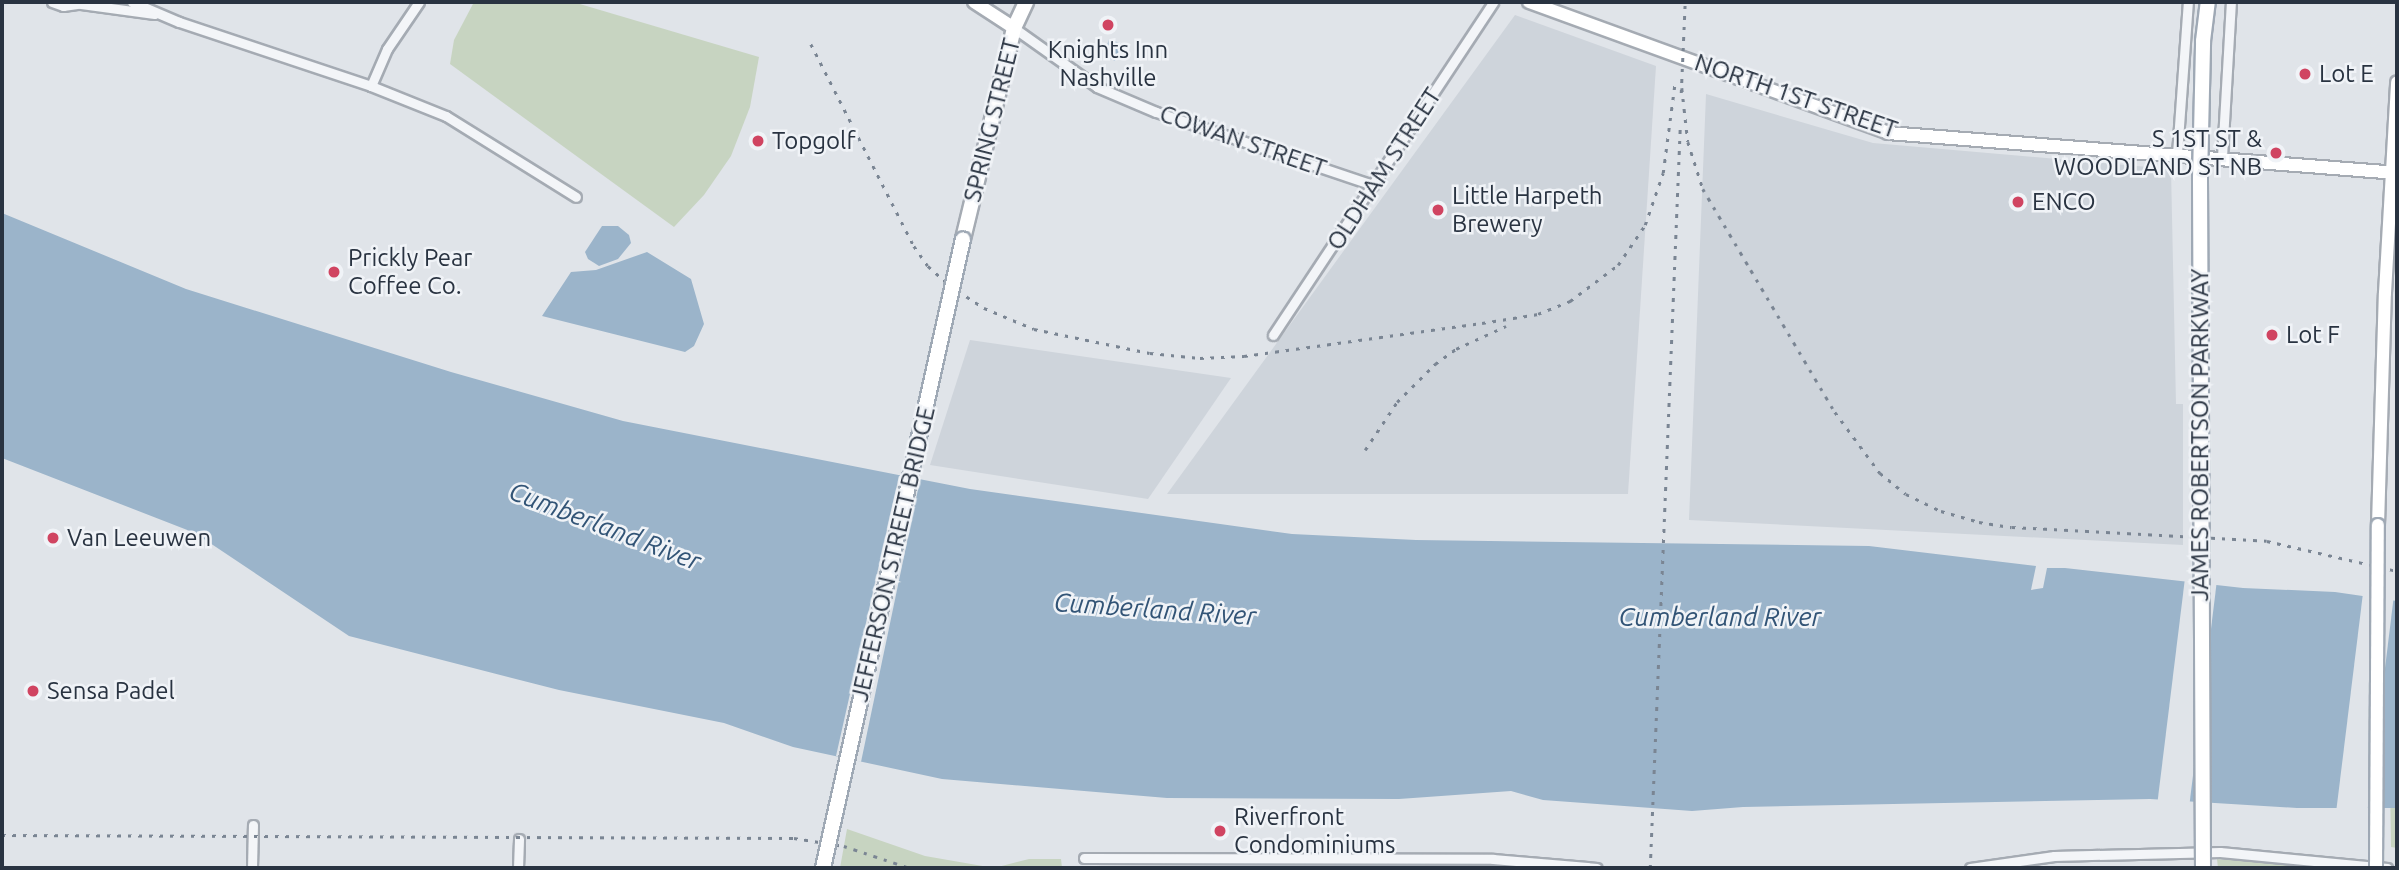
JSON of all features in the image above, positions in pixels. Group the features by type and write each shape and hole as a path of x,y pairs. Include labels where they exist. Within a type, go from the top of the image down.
{"main road":[{"name":"SPRING STREET","path":"963,239 1014,29 1026,2"},
{"name":"JAMES ROBERTSON PARKWAY","path":"2203,868 2200,178 2203,41 2208,2"},
{"name":"JEFFERSON STREET BRIDGE","path":"823,868 963,239"}],"street":[{"path":"52,2 64,6 83,3 122,8 166,17"},
{"path":"132,2 166,17 371,86 446,116 576,197"},
{"path":"371,86 387,49 419,2"},
{"name":"COWAN STREET","path":"974,2 1097,87 1156,111 1373,185"},
{"name":"OLDHAM STREET","path":"1273,335 1493,2"},
{"name":"NORTH 1ST STREET","path":"1529,2 1888,134 2394,172"},
{"path":"2177,154 2188,2"},
{"path":"2222,158 2231,2"},
{"path":"2376,868 2378,525 2397,82"},
{"path":"252,868 253,825"},
{"path":"518,868 519,839"},
{"path":"1970,868 2054,856 2220,852 2387,868"},
{"path":"1084,858 1275,864 1493,859 1597,868"}],"shaded area":[{"path":"1515,15 1656,66 1628,494 1167,494"},
{"path":"1706,94 1873,143 2171,169 2176,404 2183,404 2183,545 1689,520"},
{"path":"970,340 1231,378 1148,499 930,465"}],"green space":[{"name":"Topgolf","path":"474,2 573,2 759,57 750,107 731,156 704,195 674,227 450,64 454,40"},
{"path":"2390,781 2397,783 2397,848 2391,847"},
{"path":"847,829 925,856 994,868 840,868"},
{"path":"2231,856 2361,868 2218,868 2217,859 2227,860"},
{"path":"1029,859 1061,859 1062,868 994,868"}],"water":[{"path":"1109,39 1122,44 1115,61 1104,56"},
{"name":"Cumberland River","path":"2,213 186,289 451,372 623,421 970,489 1292,534 1416,540 1869,546 2036,566 2031,590 2043,588 2047,568 2065,568 2243,588 2335,592 2397,601 2397,808 2297,808 2150,799 1743,807 1692,811 1543,800 1511,791 1399,799 1167,798 942,779 793,747 724,723 559,690 349,636 195,533 2,458"},
{"path":"602,226 618,226 629,235 631,243 618,259 599,266 588,259 585,252"},
{"path":"647,252 691,279 704,324 694,346 685,352 542,316 571,272 596,270"}],"pier":[{"path":"899,476 920,480 861,762 836,756"},
{"path":"2185,578 2217,582 2189,807 2157,803"},
{"path":"2363,593 2394,597 2367,814 2336,810"}],"railway":[{"path":"1681,93 1685,2"},
{"path":"811,44 914,246 928,266 949,285 984,308 1034,329 1150,353 1200,358 1244,356 1482,323 1538,314 1570,301 1618,265 1645,225 1663,173 1675,82"},
{"path":"1682,88 1688,142 1703,189 1835,412 1880,473 1906,494 1941,511 1979,522 2012,527 2267,541 2397,571"},
{"path":"1650,868 1680,128"},
{"path":"1365,450 1397,402 1435,364 1456,349 1506,326"},
{"path":"2,835 794,838 844,846 910,868"},
{"path":"1257,868 1450,868"}],"place":[{"name":"Knights Inn Nashville","path":"1108,25"},
{"name":"Lot E","path":"2305,74"},
{"name":"Topgolf","path":"758,141"},
{"name":"S 1ST ST & WOODLAND ST NB","path":"2276,153"},
{"name":"ENCO","path":"2018,202"},
{"name":"Little Harpeth Brewery","path":"1438,210"},
{"name":"Prickly Pear Coffee Co.","path":"334,272"},
{"name":"Lot F","path":"2272,335"},
{"name":"Van Leeuwen","path":"53,538"},
{"name":"Sensa Padel","path":"33,691"},
{"name":"Riverfront Condominiums","path":"1220,831"}]}
